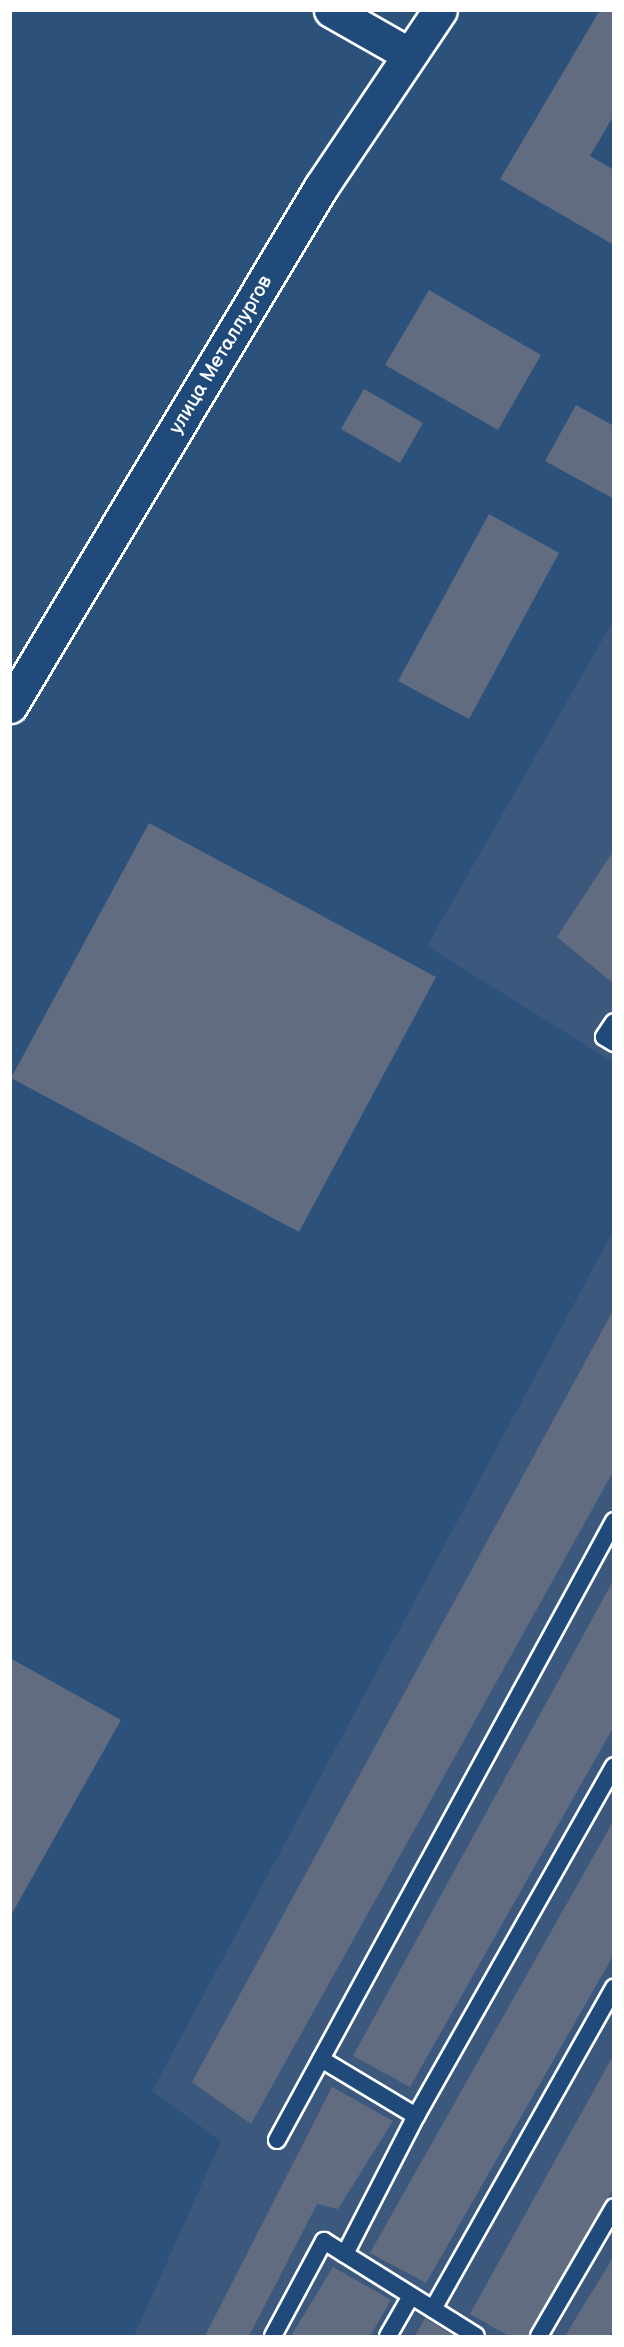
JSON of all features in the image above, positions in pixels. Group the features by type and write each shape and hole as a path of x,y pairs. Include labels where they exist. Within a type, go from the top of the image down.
{"main road":[{"path":"331,10 408,54"},
{"name":"улица Металлургов","path":"10,705 321,187 408,54 440,10"}],"lane":[{"path":"614,1022 604,1037 614,1043"},
{"path":"278,2140 614,1521"},
{"path":"345,2254 416,2116 614,1766"},
{"path":"433,2309 614,1988"},
{"path":"321,2059 416,2116"},
{"path":"539,2337 614,2207"},
{"path":"273,2337 324,2241 476,2337"},
{"path":"388,2337 411,2296"}],"shaded area":[{"path":"613,621 613,1062 427,946"},
{"path":"613,1231 613,2336 134,2336 221,2141 152,2091"}],"building":[{"path":"600,10 614,10 614,115 590,156 614,170 614,245 500,179"},
{"path":"429,290 541,355 498,430 385,365"},
{"path":"364,389 423,423 400,463 341,429"},
{"path":"576,405 614,426 614,499 545,461"},
{"path":"489,514 559,553 469,719 398,681"},
{"path":"149,823 436,977 299,1232 11,1078"},
{"path":"614,850 614,984 557,937"},
{"path":"614,1309 614,1470 251,2124 192,2082"},
{"path":"614,1579 614,1726 410,2087 353,2056"},
{"path":"10,1658 121,1720 10,1917"},
{"path":"614,1820 614,1954 426,2283 370,2253"},
{"path":"614,2054 614,2188 530,2336 509,2336 470,2314"},
{"path":"332,2087 393,2121 338,2209 317,2204 249,2336 205,2336"},
{"path":"614,2256 614,2329 609,2336 565,2336"},
{"path":"333,2267 391,2300 370,2336 291,2336"},
{"path":"425,2318 454,2336 415,2336"}]}
